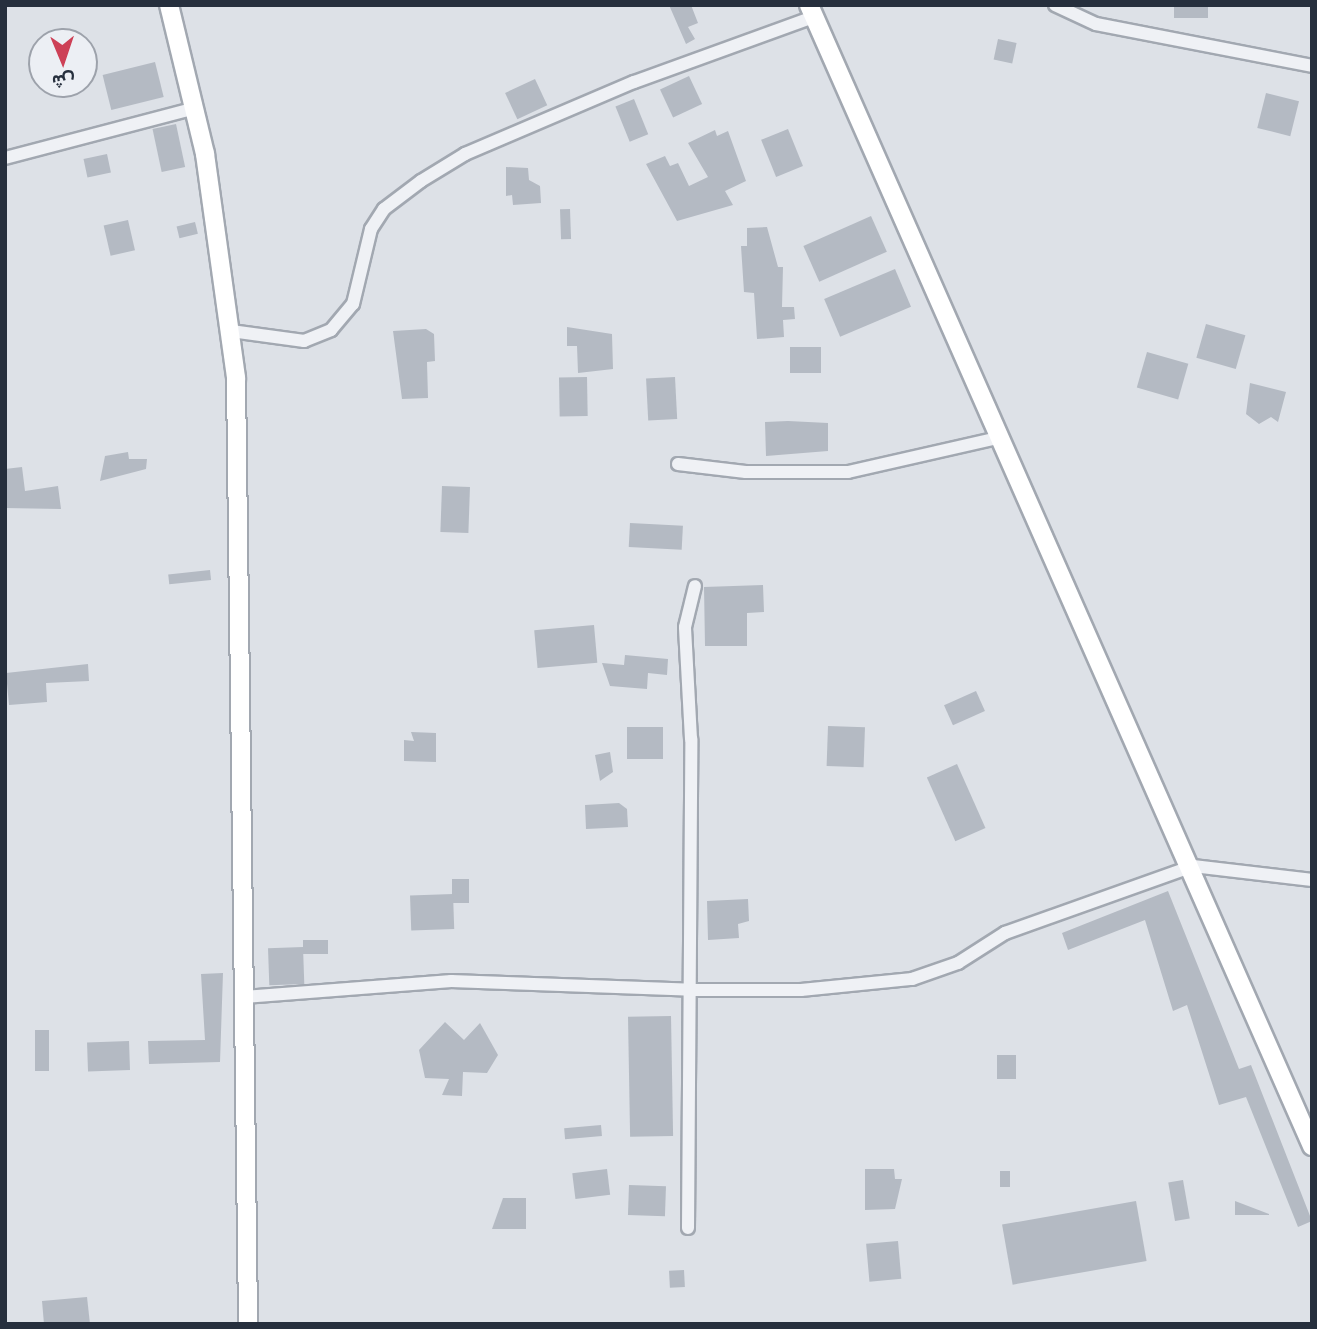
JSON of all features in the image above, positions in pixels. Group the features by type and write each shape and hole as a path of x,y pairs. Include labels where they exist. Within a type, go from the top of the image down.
{"street":[{"path":"169,5 196,108 231,331 248,1324"},
{"path":"1055,5 1096,24 1312,66"},
{"path":"231,331 304,341 331,330 354,304 371,229 384,209 421,181 465,154 634,82 812,11 1193,866 1312,1146"},
{"path":"5,158 196,108"},
{"path":"678,464 746,472 848,472 1002,437"},
{"path":"688,1227 692,990 685,627 695,586"},
{"path":"244,997 451,981 692,990 801,990 912,979 958,963 1005,933 1193,866 1312,880"}],"building":[{"path":"669,5 691,5 698,23 688,27 695,39 686,44"},
{"path":"1174,5 1208,5 1208,18 1174,18"},
{"path":"998,39 1017,43 1012,63 994,60"},
{"path":"155,62 164,97 111,110 103,75"},
{"path":"689,76 702,104 673,118 660,90"},
{"path":"535,79 547,105 517,119 505,93"},
{"path":"1266,93 1299,101 1290,136 1257,128"},
{"path":"634,99 648,134 630,142 615,106"},
{"path":"176,124 185,167 162,172 153,129"},
{"path":"788,129 803,166 776,177 761,140"},
{"path":"715,130 717,136 728,131 746,181 725,191 733,205 677,221 646,164 665,156 670,166 678,163 689,186 708,177 688,143"},
{"path":"107,154 111,173 87,178 84,159"},
{"path":"506,167 528,168 529,180 540,186 541,203 513,205 512,195 506,196"},
{"path":"560,209 570,209 571,239 561,239"},
{"path":"871,216 887,252 819,282 803,246"},
{"path":"128,220 135,250 111,256 104,226"},
{"path":"195,222 198,234 179,238 177,227"},
{"path":"767,227 778,267 783,267 782,307 794,307 795,319 783,320 784,337 757,339 754,293 744,292 741,246 747,246 747,228"},
{"path":"895,269 911,307 840,337 824,299"},
{"path":"1206,324 1245,335 1236,369 1196,358"},
{"path":"567,327 612,334 613,369 578,373 577,346 567,346"},
{"path":"426,329 434,334 435,361 427,362 428,398 402,399 393,331"},
{"path":"790,347 821,347 821,373 790,373"},
{"path":"1147,352 1188,364 1178,399 1137,388"},
{"path":"559,377 587,377 588,416 560,416"},
{"path":"675,377 677,419 648,420 646,379"},
{"path":"1250,383 1286,392 1278,422 1271,417 1259,424 1246,414"},
{"path":"765,422 828,423 828,451 766,456"},
{"path":"128,452 129,459 147,459 146,469 100,481 105,456"},
{"path":"22,467 25,491 58,486 61,509 5,508 5,469"},
{"path":"442,486 470,487 468,533 440,532"},
{"path":"630,523 683,526 682,550 629,547"},
{"path":"210,570 211,580 169,584 168,574"},
{"path":"763,585 764,612 747,613 747,646 705,646 704,587"},
{"path":"594,625 597,663 538,668 534,630"},
{"path":"625,655 668,659 667,675 648,673 647,689 610,686 602,663 624,665"},
{"path":"88,664 89,681 46,683 47,702 9,705 6,673"},
{"path":"976,691 985,711 953,725 944,705"},
{"path":"828,726 865,727 864,767 827,766"},
{"path":"627,727 663,727 663,759 627,759"},
{"path":"411,732 436,733 436,762 404,761 404,740 414,741"},
{"path":"610,752 613,772 600,781 595,755"},
{"path":"957,764 985,828 955,841 927,777"},
{"path":"619,803 627,809 628,827 586,829 585,805"},
{"path":"452,879 469,879 469,903 452,903"},
{"path":"1168,891 1239,1069 1251,1065 1312,1221 1298,1227 1246,1097 1219,1105 1187,1005 1173,1011 1145,920 1068,950 1062,933"},
{"path":"453,894 454,929 411,930 410,896"},
{"path":"748,899 749,921 738,924 739,938 708,940 707,901"},
{"path":"303,940 328,940 328,954 303,954"},
{"path":"303,947 304,984 269,985 268,948"},
{"path":"223,973 220,1062 149,1064 148,1041 205,1040 201,974"},
{"path":"671,1016 673,1136 630,1137 628,1017"},
{"path":"445,1022 464,1040 480,1023 498,1055 487,1073 463,1072 462,1096 442,1095 449,1079 425,1078 419,1050"},
{"path":"35,1030 49,1030 49,1071 35,1071"},
{"path":"129,1041 130,1070 88,1071 87,1042"},
{"path":"997,1055 1016,1055 1016,1079 997,1079"},
{"path":"601,1125 602,1136 565,1139 564,1128"},
{"path":"607,1169 610,1195 575,1199 572,1173"},
{"path":"865,1169 894,1169 895,1179 902,1179 895,1209 865,1210"},
{"path":"1000,1171 1010,1171 1010,1187 1000,1187"},
{"path":"1183,1180 1190,1218 1175,1221 1168,1183"},
{"path":"629,1185 666,1186 665,1216 628,1215"},
{"path":"503,1198 526,1198 526,1229 492,1229"},
{"path":"1136,1201 1147,1261 1013,1285 1002,1225"},
{"path":"1235,1201 1269,1214 1269,1215 1235,1215"},
{"path":"898,1241 901,1279 869,1282 866,1244"},
{"path":"684,1270 685,1287 670,1288 669,1271"},
{"path":"87,1297 90,1324 44,1324 42,1301"}]}
